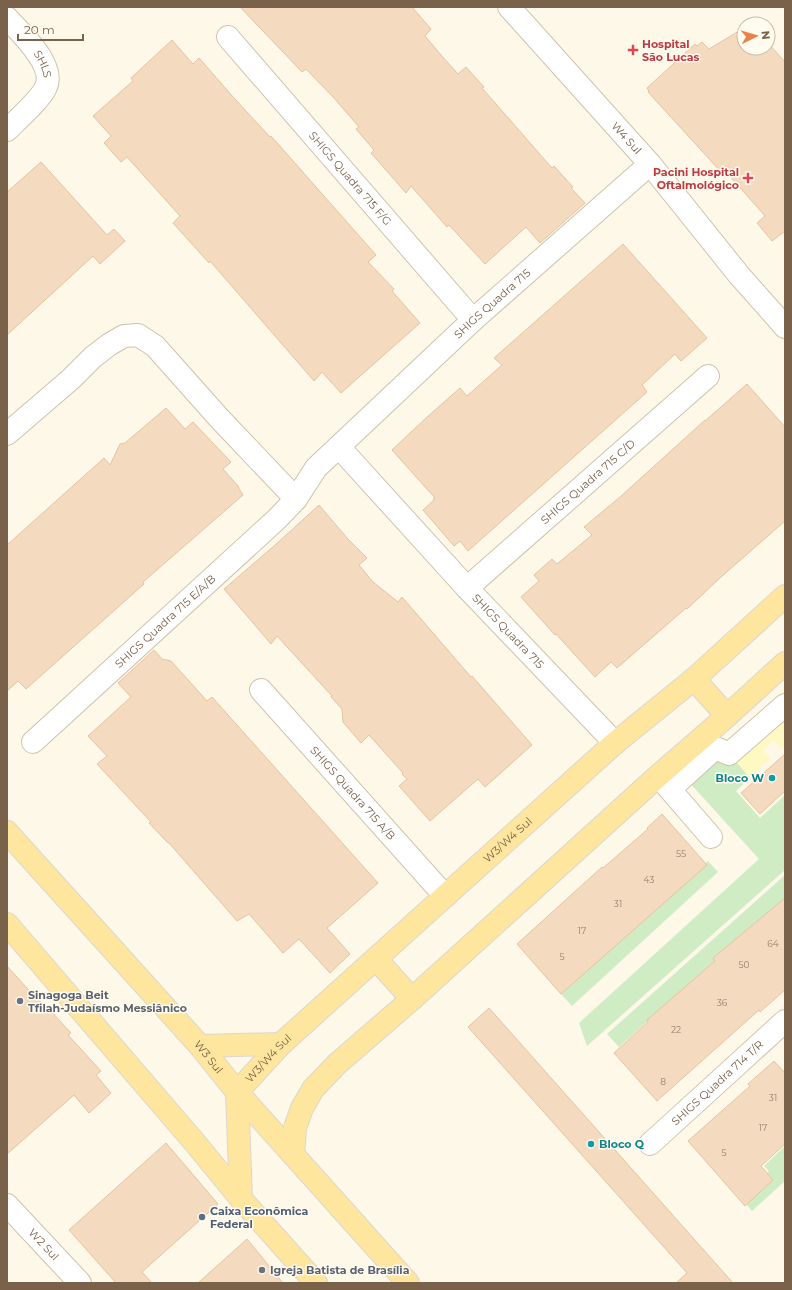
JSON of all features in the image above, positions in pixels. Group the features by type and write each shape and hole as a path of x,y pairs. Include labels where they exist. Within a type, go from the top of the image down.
{"main road":[{"name":"W3/W4 Sul","path":"237,1092 281,1044 615,743 694,679 785,596"},
{"path":"293,1155 295,1128 302,1108 314,1089 337,1064 664,782 727,716 785,663"},
{"path":"694,679 727,716"},
{"name":"W3 Sul","path":"7,832 200,1046 237,1092 408,1283"},
{"path":"7,924 196,1144 241,1199 316,1283"},
{"path":"376,959 412,999"},
{"path":"200,1046 281,1044"},
{"path":"237,1092 241,1199"}],"street":[{"name":"W4 Sul","path":"509,7 650,164 739,275 785,328"},
{"name":"SHLS","path":"7,18 38,52 43,61 48,79 46,88 7,130"},
{"name":"SHIGS Quadra 715 F/G","path":"228,37 473,320"},
{"name":"SHIGS Quadra 715","path":"296,498 316,468 473,320 650,164"},
{"path":"7,434 71,379 93,357 110,344 124,336 138,335 155,346 219,418 296,498"},
{"name":"SHIGS Quadra 715 C/D","path":"467,588 708,376"},
{"name":"SHIGS Quadra 715","path":"339,447 467,588 615,743"},
{"name":"SHIGS Quadra 715 E/A/B","path":"33,742 277,518 296,498"},
{"name":"SHIGS Quadra 715 A/B","path":"261,690 445,896"},
{"path":"711,837 664,782 713,750 718,749 729,754 785,705"},
{"name":"SHIGS Quadra 714 T/R","path":"650,1144 785,1021"},
{"name":"W2 Sul","path":"7,1205 80,1283"}],"green space":[{"path":"722,745 750,778 736,791 760,818 785,795 785,870 587,1046 579,1023 759,859 687,780"},
{"path":"708,861 718,872 572,1006 560,993"},
{"path":"785,875 785,898 619,1047 607,1034"},
{"path":"785,1146 785,1181 752,1211 735,1191 744,1194 769,1171 764,1166"}],"sand":[{"path":"785,690 785,746 781,749 773,741 763,750 771,758 750,778 722,745"}],"building":[{"path":"240,7 412,7 431,29 425,36 441,55 458,74 466,67 484,87 482,88 552,168 554,166 585,203 540,243 526,227 485,264 449,225 447,227 411,186 406,193 371,153 374,150 356,129 359,127 334,98 306,69 302,72"},
{"name":"Pacini Hospital Oftalmológico","path":"736,33 736,56 776,56 776,52 785,62 785,231 772,241 757,223 765,216 727,173 724,175 721,172 648,92 649,91 647,88 695,44 697,46 702,42 709,49"},
{"path":"172,40 193,64 199,58 270,137 271,136 376,255 368,262 394,289 392,291 420,323 341,393 322,372 314,381 210,261 209,263 173,223 180,216 127,157 121,162 104,143 111,136 93,116 133,81 131,78"},
{"path":"41,162 107,235 114,229 125,241 100,264 93,256 7,335 7,192"},
{"path":"623,244 707,338 681,361 675,354 642,385 647,392 468,551 460,541 454,546 423,510 435,498 392,450 460,388 467,396 502,365 494,358"},
{"path":"747,384 785,427 785,521 687,609 686,608 617,668 611,662 595,677 521,597 539,581 534,575 552,559 557,564 592,535 584,527"},
{"path":"166,408 185,429 193,422 231,462 223,469 239,487 243,495 143,582 144,584 26,689 18,681 7,691 7,545 104,458 110,465 120,444 125,443"},
{"path":"319,505 348,539 367,558 359,565 373,582 398,602 402,597 532,745 485,787 478,779 430,821 399,786 407,779 402,774 403,773 369,735 361,743 343,722 342,709 331,697 332,696 277,636 271,644 224,589"},
{"path":"154,650 162,659 171,661 207,701 212,697 378,883 327,928 350,954 330,973 299,939 283,953 249,914 237,921 169,843 149,823 151,822 97,764 107,756 88,736 131,697 118,683"},
{"name":"Bloco W","path":"785,754 785,791 760,814 741,793"},
{"path":"662,814 707,865 561,994 517,944 602,867 603,868 648,829 647,828"},
{"path":"785,898 785,990 760,1012 759,1010 657,1101 614,1053 648,1022 647,1020 715,961 713,958"},
{"path":"7,966 71,1033 68,1035 101,1071 96,1075 111,1093 89,1113 74,1095 7,1154"},
{"name":"Bloco Q","path":"489,1008 733,1283 676,1283 687,1273 468,1027"},
{"path":"774,1061 785,1073 785,1144 761,1166 773,1180 745,1206 688,1141 750,1086 748,1084"},
{"path":"166,1143 218,1204 142,1272 152,1283 116,1283 69,1230"},
{"path":"247,1239 283,1283 198,1283"}],"place":[{"name":"Hospital São Lucas","path":"633,50"},
{"name":"Pacini Hospital Oftalmológico","path":"748,178"},
{"name":"Bloco W","path":"772,778"},
{"name":"Sinagoga Beit Tfilah-Judaísmo Messiânico","path":"20,1001"},
{"name":"Bloco Q","path":"591,1144"},
{"name":"Caixa Econômica Federal","path":"202,1217"},
{"name":"Igreja Batista de Brasília","path":"262,1270"}]}
